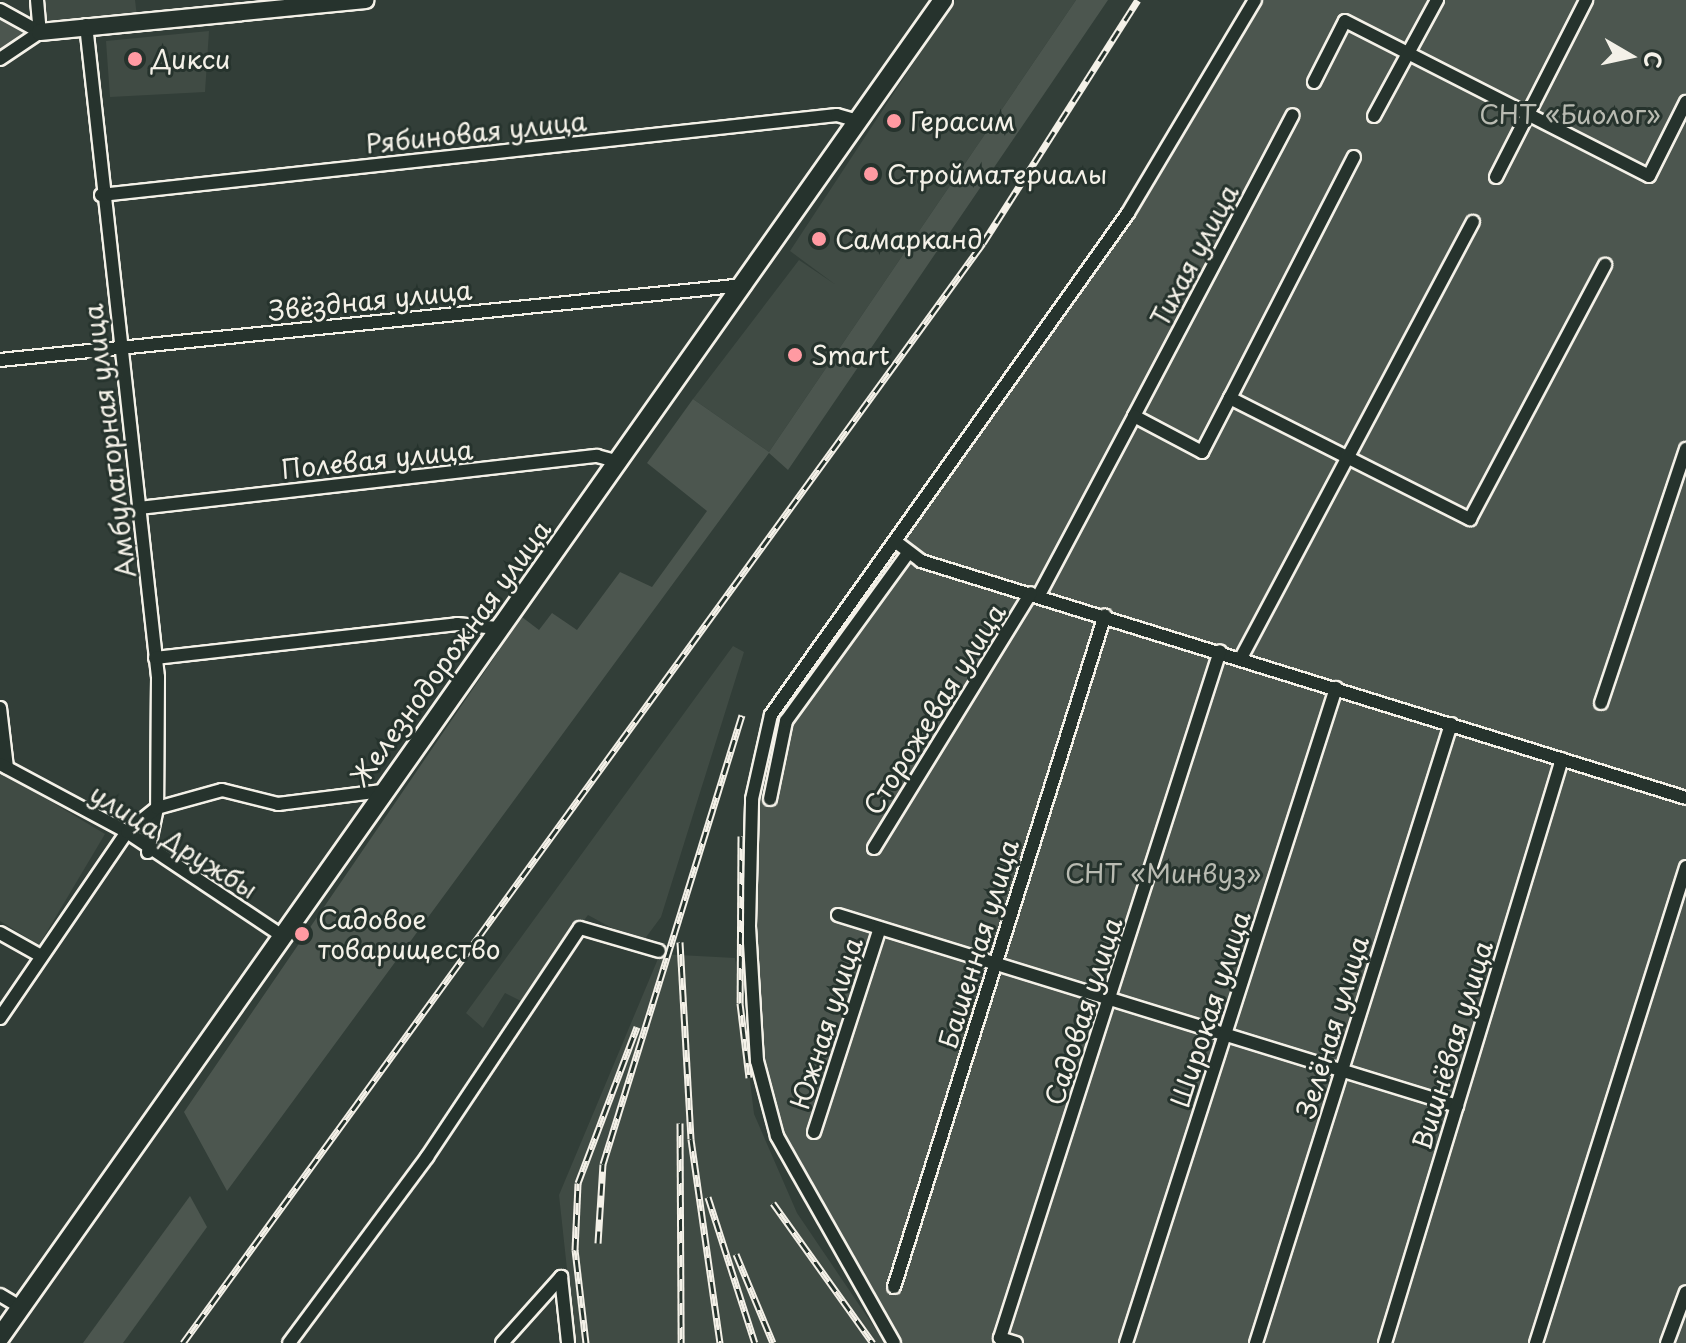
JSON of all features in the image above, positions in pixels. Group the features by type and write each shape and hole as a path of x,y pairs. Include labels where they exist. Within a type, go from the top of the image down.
{"main road":[{"name":"Железнодорожная улица","path":"0,1337 497,628 620,462 745,285 855,120 943,0"}],"street":[{"path":"37,0 40,32"},
{"path":"0,59 40,32 86,25 365,0"},
{"path":"894,1343 777,1136 757,1061 749,926 752,799 771,715 1128,213 1255,0"},
{"path":"1374,116 1437,0"},
{"path":"1496,177 1586,0"},
{"path":"0,10 40,32"},
{"path":"1314,82 1345,21 1649,176 1686,102"},
{"name":"Амбулаторная улица","path":"86,25 101,195 155,658 157,808 148,852"},
{"name":"Рябиновая улица","path":"101,195 837,115 855,120"},
{"name":"Тихая улица","path":"1035,594 1134,416 1293,115"},
{"path":"1134,416 1202,452 1354,157"},
{"path":"1241,658 1473,222"},
{"path":"1230,398 1470,519 1605,265"},
{"name":"Звёздная улица","path":"0,360 745,285"},
{"path":"1601,703 1686,449"},
{"name":"Полевая улица","path":"139,508 597,456 620,462"},
{"path":"896,542 908,553 1686,798"},
{"path":"770,799 786,721 908,553"},
{"name":"Сторожевая улица","path":"874,848 1035,594"},
{"name":"Башенная улица","path":"894,1287 1105,615"},
{"path":"155,658 457,624 497,628"},
{"name":"Садовая улица","path":"1016,1343 1000,1338 1220,651"},
{"name":"Широкая улица","path":"1126,1343 1336,688"},
{"path":"0,708 4,766"},
{"name":"Зелёная улица","path":"1256,1343 1451,724"},
{"name":"Вишнёвая улица","path":"1385,1343 1562,759"},
{"name":"улица Дружбы","path":"4,766 127,832 148,852 281,935"},
{"path":"0,1018 127,832 157,808 222,790 278,804 382,791"},
{"path":"1536,1343 1686,867"},
{"path":"838,915 1457,1106"},
{"path":"289,1343 427,1157 580,928 659,951"},
{"name":"Южная улица","path":"814,1132 880,928"},
{"path":"0,933 41,956"},
{"path":"502,1343 561,1277 568,1343"},
{"path":"1667,1343 1686,1292"},
{"path":"0,1295 20,1307"}],"shaded area":[{"path":"44,0 135,0 137,17 46,24"},
{"path":"955,0 1076,0 769,452 693,399 799,260 836,285 790,251"},
{"path":"209,31 205,92 110,97 106,41"},
{"path":"733,646 744,652 661,917 641,944 588,915 523,1002 505,993 483,1028 466,1013"},
{"path":"0,771 105,834 39,945 0,921"},
{"path":"660,954 735,958 754,1114 797,1213 885,1343 575,1343 559,1195"}],"green space":[{"path":"1076,0 1108,0 788,470 769,453 227,1191 184,1112 522,617 539,630 552,613 577,630 620,572 652,587 707,511 647,463 693,399 769,452"},
{"name":"СНТ «Минвуз»","path":"1255,0 1686,0 1686,1343 894,1343 777,1136 757,1061 752,799 771,715 1128,213"},
{"path":"0,14 29,31 0,51"},
{"path":"190,1196 207,1227 123,1343 83,1343"}],"railway":[{"path":"183,1343 983,243 1138,0"},
{"path":"598,1243 603,1164 742,715"},
{"path":"741,836 740,1003 749,1077"},
{"path":"680,942 691,1139 720,1343"},
{"path":"586,1343 575,1250 578,1183 637,1027"},
{"path":"680,1123 681,1343"},
{"path":"708,1197 755,1343"},
{"path":"773,1203 873,1343"},
{"path":"736,1254 773,1343"}],"place":[{"name":"Дикси","path":"135,59"},
{"name":"Герасим","path":"894,121"},
{"name":"Стройматериалы","path":"871,174"},
{"name":"Самарканд","path":"819,239"},
{"name":"Smart","path":"795,355"},
{"name":"Садовое товарищество","path":"302,934"}],"park label":[{"name":"СНТ «Биолог»","path":"1570,114"}]}
